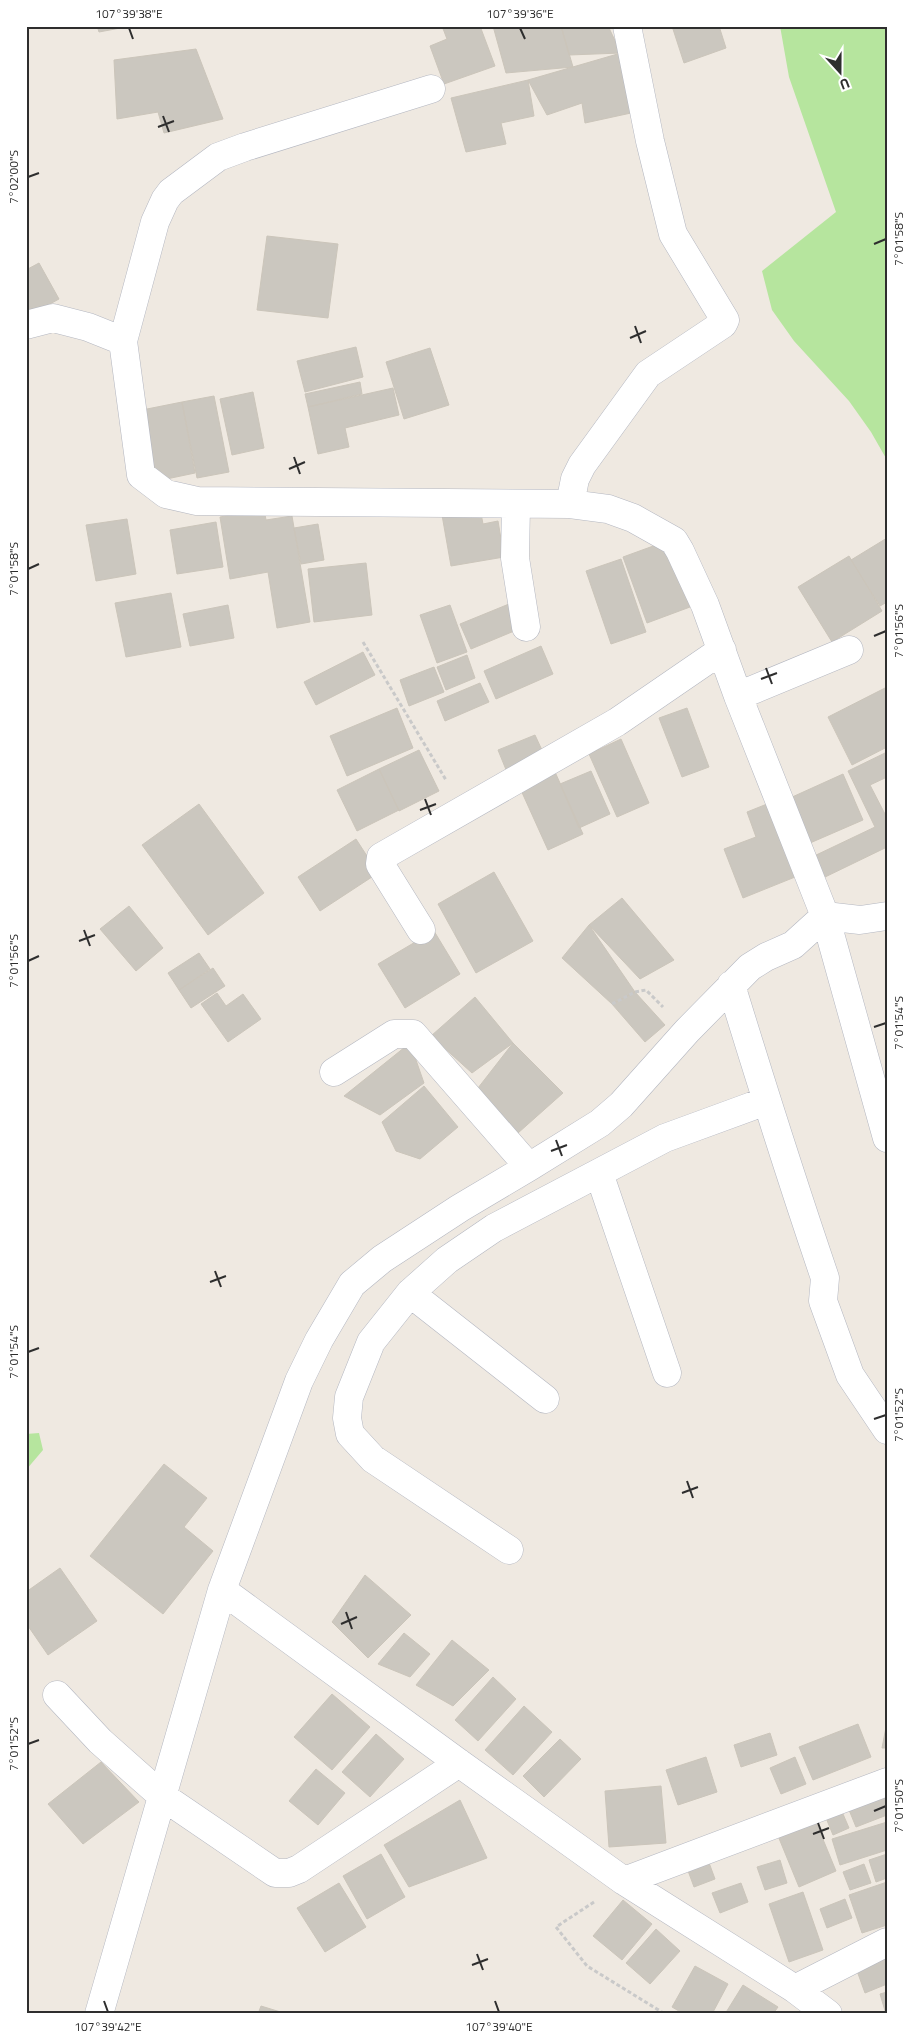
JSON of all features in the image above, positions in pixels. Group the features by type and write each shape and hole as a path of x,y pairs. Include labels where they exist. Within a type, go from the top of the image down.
{"street":[{"path":"570,504 575,479 582,464 648,374 723,324 725,320 674,234 650,141 627,26"},
{"path":"431,89 245,146 218,157 171,192 164,200 155,222 123,341 141,475 166,494 197,501 570,504 608,509 633,518 674,541 705,605 738,696 825,916 887,1138"},
{"path":"26,325 54,318 88,327 123,341"},
{"path":"516,504 516,558 526,627"},
{"path":"422,930 379,860 381,857 617,722 722,650"},
{"path":"738,696 848,650"},
{"path":"100,2014 222,1590 299,1381 319,1340 352,1284 382,1259 460,1208 600,1122 621,1105 687,1030 750,967 766,957 793,945 825,916 860,920 887,916"},
{"path":"732,985 766,1101 779,1135 825,1278 823,1301 850,1375 887,1430"},
{"path":"334,1072 394,1034 413,1034 529,1167"},
{"path":"508,1550 373,1458 350,1434 347,1418 349,1397 371,1342 410,1293 447,1260 494,1228 665,1138 766,1101"},
{"path":"599,1173 667,1372"},
{"path":"410,1293 545,1399"},
{"path":"222,1590 624,1881 795,1989 828,2014"},
{"path":"57,1695 100,1741 162,1796 275,1873 289,1873 299,1869 459,1763"},
{"path":"624,1881 887,1782"},
{"path":"795,1989 887,1942"}],"path":[{"path":"363,642 464,811"},
{"path":"612,1004 635,992 646,990 687,1030"},
{"path":"624,1881 556,1927 587,1966 665,2014"}],"green space":[{"path":"780,26 887,26 887,460 871,432 849,401 794,341 772,310 762,271 836,212 789,77"},
{"path":"39,1433 43,1450 26,1470 26,1434"}],"building":[{"path":"97,26 131,26 99,32"},
{"path":"442,26 466,26 467,28 480,26 495,66 444,84 430,46 447,39"},
{"path":"493,26 561,26 573,67 506,73"},
{"path":"561,26 608,26 621,53 569,55"},
{"path":"672,26 719,26 726,48 684,63"},
{"path":"196,49 223,119 164,133 158,112 117,119 114,60"},
{"path":"621,53 631,113 585,123 582,103 547,115 528,80"},
{"path":"528,80 534,116 501,123 506,144 466,152 451,98"},
{"path":"267,236 338,244 328,318 257,310"},
{"path":"39,263 59,299 26,317 26,270"},
{"path":"356,347 363,377 305,392 297,361"},
{"path":"430,348 449,405 404,419 386,362"},
{"path":"360,382 362,394 308,407 305,394"},
{"path":"393,388 399,415 345,428 349,447 318,454 308,407"},
{"path":"253,392 264,448 232,455 220,399"},
{"path":"214,396 229,472 197,478 182,402"},
{"path":"182,402 195,473 157,481 142,410"},
{"path":"480,508 483,524 498,521 504,557 451,566 442,515"},
{"path":"264,509 266,520 292,516 310,622 277,628 268,572 230,579 220,517"},
{"path":"127,519 136,574 96,581 86,525"},
{"path":"216,522 223,567 177,574 170,530"},
{"path":"318,524 324,560 301,564 294,528"},
{"path":"887,538 887,602 880,606 851,560"},
{"path":"667,541 690,607 647,623 623,557"},
{"path":"849,556 882,611 832,642 798,587"},
{"path":"621,559 646,632 611,644 586,571"},
{"path":"366,563 372,615 314,622 308,569"},
{"path":"171,593 181,647 126,657 115,603"},
{"path":"509,604 519,629 471,649 460,624"},
{"path":"228,605 234,638 190,646 183,614"},
{"path":"450,605 467,652 437,663 420,615"},
{"path":"541,646 553,674 496,699 484,671"},
{"path":"363,652 375,675 316,705 304,682"},
{"path":"467,655 475,678 446,690 437,667"},
{"path":"434,667 444,692 409,706 400,680"},
{"path":"480,683 489,702 445,721 437,701"},
{"path":"887,687 887,747 852,765 828,717"},
{"path":"397,708 413,748 347,776 330,736"},
{"path":"687,708 709,767 682,777 659,718"},
{"path":"535,735 547,761 509,777 498,750"},
{"path":"621,739 649,803 617,817 589,754"},
{"path":"419,750 439,791 399,811 379,769"},
{"path":"887,752 887,777 870,785 887,818 887,847 823,878 812,857 875,827 848,771"},
{"path":"379,769 399,810 357,831 337,790"},
{"path":"591,771 610,814 579,828 560,784"},
{"path":"555,772 583,834 548,850 520,788"},
{"path":"843,774 863,820 810,843 790,798"},
{"path":"772,802 800,875 743,898 724,849 756,837 747,812"},
{"path":"199,804 264,893 208,935 142,845"},
{"path":"356,839 378,873 320,911 298,877"},
{"path":"494,872 533,941 476,973 438,904"},
{"path":"622,898 674,960 640,979 589,925"},
{"path":"129,906 163,948 136,971 100,929"},
{"path":"589,925 635,992 612,1004 562,958"},
{"path":"434,931 460,974 405,1008 378,964"},
{"path":"199,953 210,969 179,990 168,973"},
{"path":"213,968 225,986 191,1008 179,990"},
{"path":"635,992 665,1025 645,1042 612,1004"},
{"path":"217,993 226,1006 243,994 261,1019 228,1042 201,1004"},
{"path":"475,997 513,1043 472,1073 431,1036"},
{"path":"410,1043 424,1083 380,1115 344,1096"},
{"path":"513,1043 563,1093 518,1133 478,1088"},
{"path":"424,1086 458,1127 420,1159 396,1151 382,1122"},
{"path":"164,1464 207,1498 184,1527 213,1551 163,1614 90,1556"},
{"path":"60,1568 97,1621 48,1655 26,1623 26,1592"},
{"path":"365,1575 411,1615 368,1658 332,1622"},
{"path":"404,1633 430,1654 410,1677 378,1664"},
{"path":"452,1640 489,1670 453,1706 416,1685"},
{"path":"493,1677 516,1699 478,1741 455,1720"},
{"path":"332,1694 370,1727 332,1770 294,1737"},
{"path":"524,1706 552,1732 513,1775 485,1750"},
{"path":"887,1722 887,1748 882,1748"},
{"path":"858,1724 871,1757 813,1780 799,1747"},
{"path":"770,1733 777,1755 741,1767 734,1745"},
{"path":"376,1734 404,1759 370,1797 342,1772"},
{"path":"560,1739 581,1759 544,1797 523,1776"},
{"path":"706,1757 717,1792 678,1805 666,1770"},
{"path":"795,1757 806,1784 781,1794 770,1768"},
{"path":"101,1762 139,1802 83,1844 48,1804"},
{"path":"316,1769 345,1793 318,1825 289,1801"},
{"path":"661,1786 666,1843 609,1847 605,1791"},
{"path":"887,1790 887,1815 856,1827 847,1805"},
{"path":"460,1800 487,1858 409,1887 384,1845"},
{"path":"840,1807 849,1828 833,1835 824,1813"},
{"path":"813,1815 836,1871 799,1887 776,1831"},
{"path":"887,1822 887,1850 840,1865 832,1839"},
{"path":"381,1854 405,1897 367,1919 343,1876"},
{"path":"887,1854 887,1878 876,1882 869,1860"},
{"path":"708,1860 715,1879 694,1887 687,1868"},
{"path":"780,1860 787,1883 765,1890 757,1867"},
{"path":"864,1864 871,1883 850,1890 843,1872"},
{"path":"887,1882 887,1925 862,1933 849,1895"},
{"path":"339,1883 366,1927 325,1952 297,1908"},
{"path":"741,1883 748,1902 720,1913 712,1893"},
{"path":"803,1892 823,1950 789,1962 769,1904"},
{"path":"845,1899 852,1918 827,1928 820,1909"},
{"path":"623,1900 652,1924 622,1960 593,1936"},
{"path":"656,1929 680,1951 650,1984 626,1963"},
{"path":"887,1956 887,1984 865,1993 856,1968"},
{"path":"695,1966 728,1984 712,2014 684,2014 672,2007"},
{"path":"743,1985 778,2007 773,2014 725,2014"},
{"path":"887,1992 887,2014 886,2014 880,1994"},
{"path":"261,2006 287,2014 258,2014"}]}
